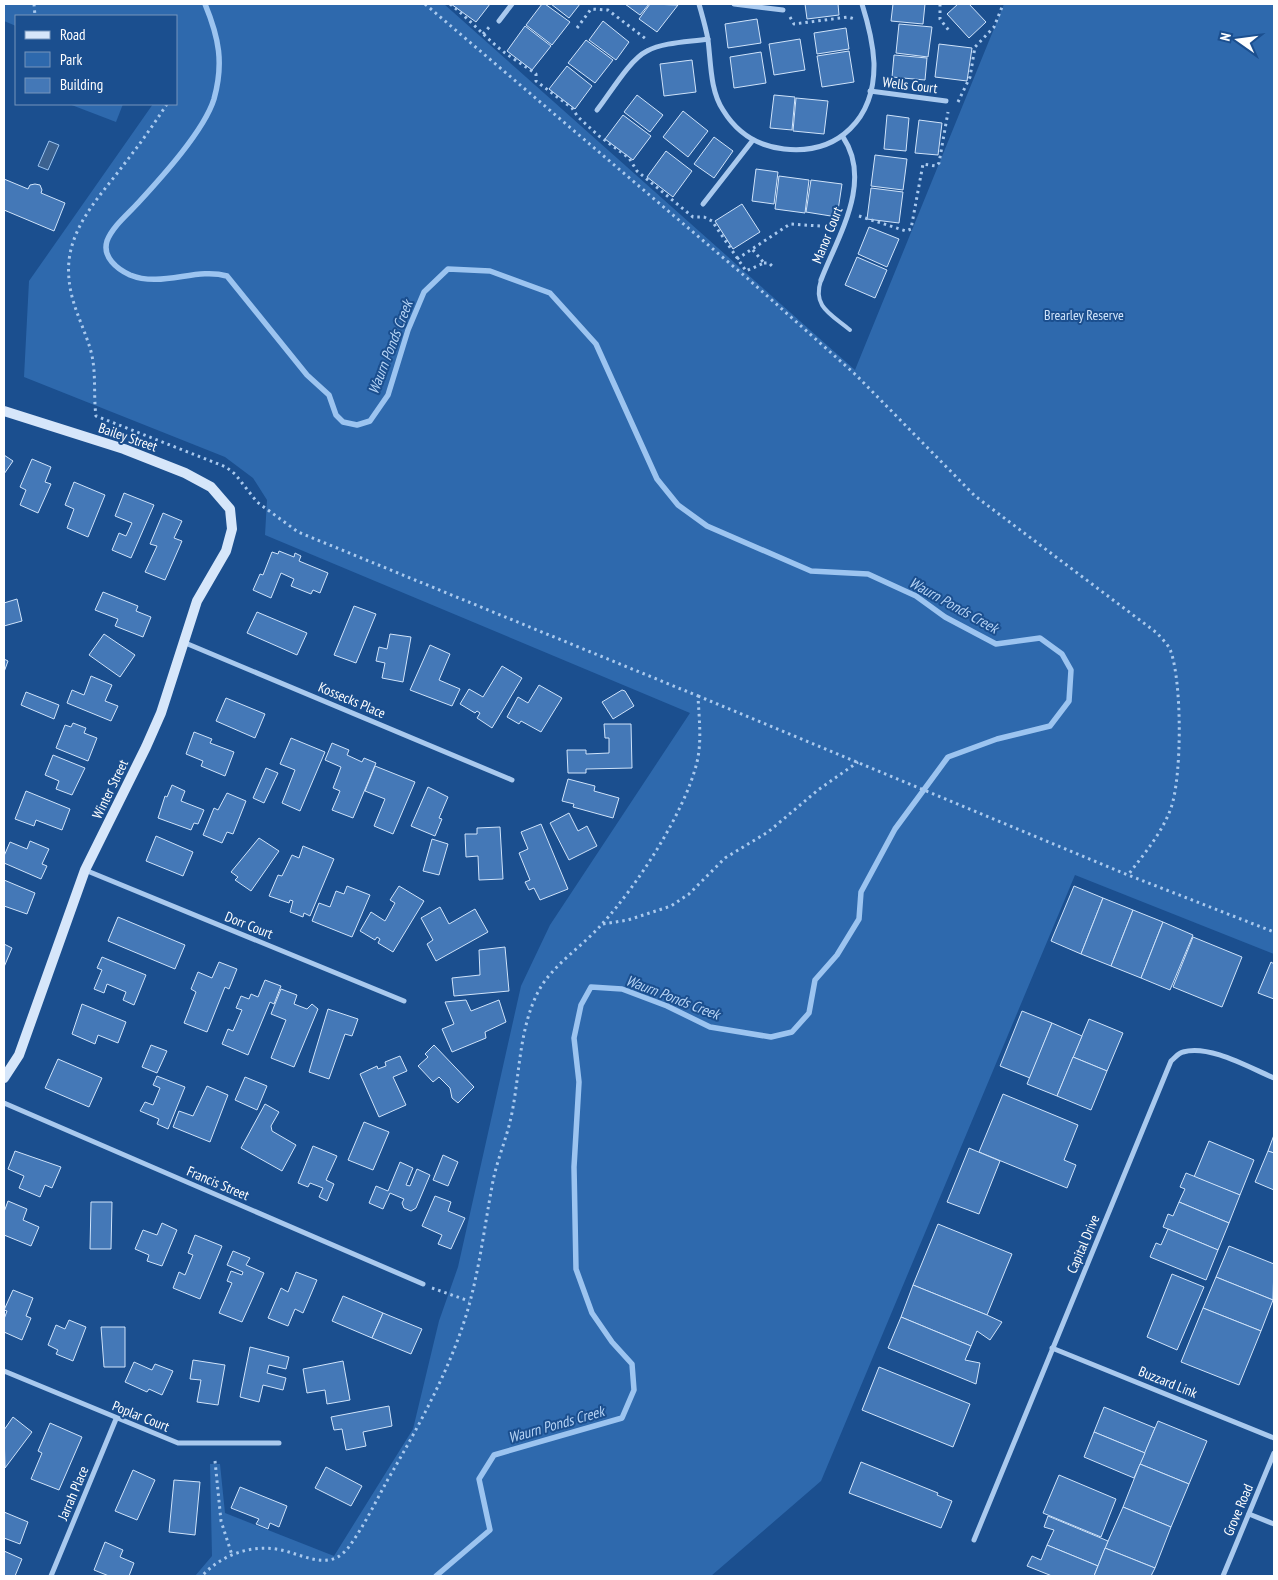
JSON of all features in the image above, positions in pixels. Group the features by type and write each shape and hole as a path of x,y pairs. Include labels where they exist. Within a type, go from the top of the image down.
{"street":[{"path":"499,21 512,4"},
{"path":"699,4 708,39 714,85 719,102 735,126 752,140 772,147 798,150 823,146 843,137 860,116 870,91 873,73 873,55 862,4"},
{"path":"734,4 786,10"},
{"path":"597,110 636,59 646,51 657,47 708,39"},
{"name":"Wells Court","path":"870,91 946,101"},
{"name":"Manor Court","path":"821,280 853,196 856,167 853,155 843,137"},
{"path":"703,204 752,140"},
{"name":"Bailey Street","path":"4,411 124,449 185,473 211,488 230,509"},
{"name":"Winter Street","path":"4,1078 19,1055 85,870 146,747 160,713 197,601 226,551 232,528 230,509"},
{"name":"Kossecks Place","path":"183,642 512,780"},
{"name":"Dorr Court","path":"85,870 404,1001"},
{"name":"Capital Drive","path":"974,1540 1171,1061 1181,1052 1209,1051 1274,1078"},
{"name":"Francis Street","path":"4,1103 423,1284"},
{"name":"Buzzard Link","path":"1052,1348 1274,1438"},
{"name":"Poplar Court","path":"4,1371 116,1419 178,1443 279,1443"},
{"name":"Jarrah Place","path":"50,1576 116,1419"},
{"name":"Grove Road","path":"1223,1576 1274,1453"},
{"path":"1249,1514 1274,1524"}],"lane":[{"name":"Manor Court","path":"821,280 818,292 819,302 850,330"}],"path":[{"path":"425,4 747,278 842,362 976,496 1157,633 1171,650 1177,690 1178,766 1172,806 1162,828 1128,875"},
{"path":"450,4 472,20 476,28 500,49 536,74 536,81 572,108 596,133 629,158 637,171 693,217 704,217 712,221 746,271 764,263"},
{"path":"940,4 940,20 950,32"},
{"path":"950,106 955,104 963,94 971,74 975,47 994,27 1002,7 1001,4"},
{"path":"577,28 591,9 608,10 657,47"},
{"path":"786,10 794,24 848,17 866,17"},
{"path":"946,101 946,106 950,106"},
{"path":"166,105 126,162 84,215 71,250 69,280 74,307 90,348 95,369 96,416 226,467 236,474 257,502 298,532 946,798 1128,875 1274,932"},
{"path":"847,214 861,216 906,231 911,229 923,164 936,166 938,164 950,106"},
{"path":"737,259 793,224 842,228"},
{"path":"752,249 764,263 774,268"},
{"path":"202,1576 211,1566 243,1550 275,1549 325,1562 341,1555 356,1536 419,1427 463,1325 482,1253 493,1181 510,1124 532,1007 547,978 602,924 642,870 686,794 697,762 699,744 698,696"},
{"path":"602,924 628,920 671,906 689,894 725,858 768,832 810,796 858,762"},
{"path":"423,1284 469,1301"},
{"path":"215,1461 221,1521 232,1555"}],"green space":[{"name":"Brearley Reserve","path":"4,4 444,4 855,370 1004,4 1274,4 1274,954 1075,875 821,1481 711,1576 195,1576 212,1556 210,1464 220,1464 225,1513 334,1556 413,1429 439,1321 458,1267 521,986 550,925 690,713 265,535 267,500 253,478 225,457 24,377 29,281 152,105 178,105 178,15 15,15 15,26 4,21"},
{"path":"72,105 123,105 116,122"}],"shaded area":[{"path":"49,141 59,145 48,170 38,166"}],"building":[{"path":"451,4 490,4 476,22"},
{"path":"542,4 545,4 570,22 552,45 526,25"},
{"path":"551,4 580,4 569,18"},
{"path":"625,4 649,4 640,15"},
{"path":"650,4 678,5 657,32 639,19"},
{"path":"805,4 838,4 839,15 807,19"},
{"path":"893,4 925,4 923,24 891,21"},
{"path":"958,4 969,4 986,22 969,38 947,14"},
{"path":"757,19 761,43 728,48 725,24"},
{"path":"603,21 629,42 616,60 589,40"},
{"path":"899,24 932,27 928,57 896,53"},
{"path":"525,26 551,46 532,70 507,51"},
{"path":"846,28 849,49 817,54 814,33"},
{"path":"800,39 805,70 774,75 769,44"},
{"path":"586,40 613,60 595,83 568,63"},
{"path":"939,44 972,48 967,81 935,77"},
{"path":"849,51 854,82 822,87 817,56"},
{"path":"761,52 766,83 734,88 730,57"},
{"path":"894,55 927,58 925,80 892,77"},
{"path":"692,60 696,92 664,96 660,64"},
{"path":"567,66 592,86 575,109 549,89"},
{"path":"637,95 663,115 650,132 624,112"},
{"path":"774,95 795,97 792,130 770,128"},
{"path":"796,98 828,101 824,134 793,131"},
{"path":"683,111 708,131 688,157 663,137"},
{"path":"623,115 651,136 633,160 605,139"},
{"path":"887,115 909,118 906,151 884,149"},
{"path":"919,120 942,123 938,155 915,153"},
{"path":"714,137 733,151 714,178 694,164"},
{"path":"666,151 692,171 673,197 647,177"},
{"path":"875,155 907,159 903,190 871,186"},
{"path":"756,169 778,172 774,204 752,201"},
{"path":"779,176 809,180 805,213 775,209"},
{"path":"4,179 28,189 30,185 40,185 41,193 65,203 54,231 4,210"},
{"path":"811,180 842,184 837,217 806,212"},
{"path":"871,188 903,192 899,223 867,219"},
{"path":"742,204 760,232 733,249 715,221"},
{"path":"869,227 899,239 887,267 858,254"},
{"path":"857,257 887,270 875,298 845,285"},
{"path":"4,455 13,461 4,474"},
{"path":"32,459 51,467 45,482 51,484 38,513 20,505 26,490 20,487"},
{"path":"74,482 105,495 88,537 67,528 74,509 65,505"},
{"path":"124,493 154,505 131,558 112,550 119,533 126,536 132,523 115,516"},
{"path":"163,513 182,521 174,538 182,541 165,580 145,572 157,546 150,544"},
{"path":"279,551 294,557 295,553 301,556 299,561 328,573 320,593 313,590 311,594 291,586 294,579 281,573 271,598 253,590 260,574 263,575 272,552 278,554"},
{"path":"103,592 138,606 136,611 151,617 143,637 115,626 118,619 95,610"},
{"path":"17,599 22,621 4,626 4,603"},
{"path":"354,606 376,614 356,663 334,655"},
{"path":"257,612 307,633 297,655 247,633"},
{"path":"104,634 135,655 120,677 89,655"},
{"path":"390,634 411,637 403,682 382,678 385,663 376,661 379,647 387,649"},
{"path":"430,645 450,654 439,680 460,689 452,706 410,690"},
{"path":"4,659 8,661 4,672"},
{"path":"502,666 522,678 492,728 477,718 480,713 477,711 475,713 460,704 469,689 483,697"},
{"path":"91,676 112,685 105,701 118,706 111,721 67,703 72,690 84,695"},
{"path":"539,685 562,698 541,732 521,721 519,724 507,717 518,697 528,703"},
{"path":"622,690 625,691 634,706 613,719 602,702"},
{"path":"26,692 59,705 54,719 21,705"},
{"path":"226,698 265,714 255,738 216,721"},
{"path":"73,723 86,728 84,733 97,738 88,761 56,748 65,725 71,727"},
{"path":"604,724 631,724 632,768 586,769 586,773 568,773 567,750 586,750 586,754 609,753 609,738 605,738"},
{"path":"194,732 212,739 210,743 234,752 225,776 201,766 203,761 186,754"},
{"path":"291,738 325,752 300,811 282,803 295,770 280,764"},
{"path":"332,743 349,750 347,755 362,762 364,758 376,763 353,818 332,810 340,791 333,788 341,767 325,760"},
{"path":"53,755 85,768 72,795 56,789 59,781 45,775"},
{"path":"375,766 415,782 393,834 374,826 385,799 365,791"},
{"path":"266,768 278,773 264,803 253,798"},
{"path":"568,779 595,786 594,791 619,798 613,818 573,807 574,804 562,801"},
{"path":"172,785 185,791 181,801 204,810 198,824 194,823 191,830 158,818 165,796 167,797"},
{"path":"428,787 448,797 439,818 442,819 435,836 411,826"},
{"path":"26,791 70,809 62,830 36,820 34,826 15,819"},
{"path":"227,793 246,801 233,834 227,832 222,843 203,835 214,808 218,810"},
{"path":"569,813 578,831 587,826 597,846 569,860 550,823"},
{"path":"541,824 568,889 540,900 534,888 529,890 525,882 530,880 519,853 528,849 521,832"},
{"path":"500,827 503,879 479,880 478,856 466,857 465,834 477,834 477,828"},
{"path":"156,836 193,852 183,876 146,861"},
{"path":"259,838 279,851 251,891 235,880 238,877 231,872"},
{"path":"432,839 448,844 439,875 423,871"},
{"path":"30,841 49,849 42,864 47,866 41,879 4,863 4,856 10,842 27,849"},
{"path":"303,846 334,859 310,916 304,913 303,917 290,912 293,901 290,900 289,903 269,896 278,875 282,876 292,855 299,858"},
{"path":"4,880 35,893 27,914 4,906"},
{"path":"347,886 370,895 352,937 312,921 319,903 330,907 336,891 344,894"},
{"path":"399,886 424,901 393,952 378,943 380,939 377,937 375,940 360,931 371,912 385,921 395,903 390,900"},
{"path":"1074,886 1103,898 1081,954 1051,941"},
{"path":"1103,898 1133,910 1111,966 1081,954"},
{"path":"440,907 449,924 475,909 488,932 436,961 427,944 433,940 421,918"},
{"path":"1133,910 1163,922 1141,978 1111,966"},
{"path":"118,917 185,945 175,969 108,941"},
{"path":"1163,922 1193,935 1170,990 1141,978"},
{"path":"1193,937 1242,957 1222,1007 1173,987"},
{"path":"4,944 12,948 4,967"},
{"path":"505,947 509,991 454,996 452,978 480,975 479,950"},
{"path":"102,957 146,975 134,1005 123,1000 126,992 107,984 104,993 94,989 102,970 97,968"},
{"path":"219,962 237,969 229,989 225,987 207,1032 184,1023 196,992 191,989 198,972 212,978"},
{"path":"1271,962 1274,964 1274,999 1258,993"},
{"path":"265,980 281,986 274,1004 270,1002 248,1055 222,1044 228,1029 233,1031 242,1010 236,1008 241,996 249,999 251,994 258,997"},
{"path":"281,989 297,995 294,1004 307,1009 312,1004 318,1009 294,1067 271,1058 286,1020 271,1014"},
{"path":"466,1000 471,1011 499,1000 506,1022 485,1032 486,1038 452,1052 442,1029 454,1024 445,1002"},
{"path":"82,1004 126,1022 118,1043 98,1035 95,1044 72,1034"},
{"path":"328,1009 358,1019 352,1036 345,1034 329,1079 309,1072"},
{"path":"1022,1011 1052,1023 1030,1078 1000,1066"},
{"path":"1089,1019 1123,1033 1107,1071 1073,1057"},
{"path":"1052,1023 1082,1036 1057,1096 1027,1084"},
{"path":"151,1045 167,1051 157,1073 142,1067"},
{"path":"434,1045 474,1087 458,1103 452,1098 450,1088 439,1077 433,1082 418,1066 428,1057 425,1054"},
{"path":"400,1056 407,1071 393,1077 406,1105 379,1117 360,1074 377,1066 378,1069 386,1066 385,1062"},
{"path":"1073,1057 1107,1071 1091,1110 1057,1096"},
{"path":"58,1059 102,1078 89,1107 45,1088"},
{"path":"157,1076 185,1087 168,1129 157,1124 159,1119 140,1111 145,1102 153,1105 160,1088 153,1085"},
{"path":"245,1077 267,1086 257,1110 235,1100"},
{"path":"207,1086 228,1095 210,1142 173,1127 179,1111 193,1116"},
{"path":"1003,1094 1078,1125 1064,1160 1076,1165 1067,1188 979,1152"},
{"path":"265,1104 279,1112 271,1126 272,1131 296,1145 282,1171 241,1148"},
{"path":"364,1122 389,1132 373,1170 348,1160"},
{"path":"1274,1135 1274,1153 1268,1151"},
{"path":"1209,1141 1254,1160 1240,1195 1194,1177"},
{"path":"313,1146 337,1156 326,1180 334,1184 327,1201 319,1197 323,1188 310,1183 308,1187 298,1183"},
{"path":"969,1148 1000,1161 979,1214 947,1202"},
{"path":"15,1151 61,1167 52,1188 45,1185 40,1197 19,1188 24,1176 8,1169"},
{"path":"1268,1151 1274,1153 1274,1190 1255,1182"},
{"path":"443,1155 458,1162 448,1186 433,1180"},
{"path":"400,1162 413,1168 406,1185 410,1186 417,1169 430,1175 416,1208 411,1211 404,1208 402,1203 404,1199 390,1193 383,1209 369,1203 376,1186 388,1191"},
{"path":"1186,1173 1240,1195 1229,1223 1179,1202 1185,1189 1180,1187"},
{"path":"435,1196 451,1202 448,1211 465,1218 451,1249 438,1244 442,1235 422,1226"},
{"path":"8,1201 27,1209 23,1220 39,1227 31,1246 4,1235 4,1212"},
{"path":"91,1202 112,1202 111,1249 90,1249"},
{"path":"1179,1202 1229,1223 1218,1250 1163,1227 1168,1214 1173,1216"},
{"path":"162,1223 177,1230 162,1266 147,1261 149,1255 135,1249 143,1230 157,1235"},
{"path":"938,1224 1012,1254 987,1315 913,1285"},
{"path":"1168,1229 1218,1250 1206,1280 1150,1257 1156,1243 1161,1245"},
{"path":"195,1235 222,1246 200,1299 173,1288 179,1272 185,1275 193,1255 188,1253"},
{"path":"1229,1246 1274,1264 1273,1300 1216,1277"},
{"path":"233,1251 250,1258 246,1265 264,1273 242,1322 219,1313 232,1283 227,1281 231,1271 242,1275 243,1272 227,1265"},
{"path":"296,1272 317,1280 303,1313 295,1309 288,1326 268,1318 281,1288 288,1292"},
{"path":"1172,1274 1204,1287 1177,1350 1147,1337"},
{"path":"1216,1277 1273,1300 1261,1331 1203,1308"},
{"path":"913,1285 1002,1322 990,1340 977,1331 971,1346 901,1317"},
{"path":"13,1290 33,1298 26,1316 31,1318 22,1340 4,1332 4,1319 7,1311 4,1310"},
{"path":"343,1296 383,1313 372,1338 332,1321"},
{"path":"1203,1308 1261,1331 1239,1385 1181,1362"},
{"path":"383,1313 422,1329 411,1354 372,1338"},
{"path":"901,1317 971,1346 965,1360 980,1363 976,1384 888,1348"},
{"path":"69,1320 86,1327 73,1361 56,1354 58,1350 48,1345 56,1325 65,1329"},
{"path":"101,1327 125,1327 125,1367 104,1367"},
{"path":"250,1347 289,1357 286,1369 269,1365 267,1373 286,1378 283,1390 263,1385 259,1402 240,1397"},
{"path":"193,1360 225,1365 218,1405 197,1402 201,1380 190,1379"},
{"path":"343,1361 350,1400 327,1404 325,1390 307,1393 303,1369"},
{"path":"134,1362 152,1370 155,1364 173,1371 162,1395 149,1389 147,1392 125,1382"},
{"path":"879,1367 970,1404 953,1447 862,1410"},
{"path":"389,1406 392,1426 363,1432 366,1446 346,1450 342,1429 334,1430 331,1417"},
{"path":"1104,1407 1155,1428 1145,1453 1094,1432"},
{"path":"13,1417 32,1432 5,1468 4,1430"},
{"path":"1158,1421 1207,1441 1189,1484 1140,1464"},
{"path":"50,1423 82,1437 59,1490 31,1479 42,1453 38,1451"},
{"path":"1094,1432 1145,1453 1134,1478 1084,1457"},
{"path":"861,1462 938,1493 937,1495 952,1501 941,1528 849,1493"},
{"path":"1140,1464 1189,1484 1171,1527 1123,1507"},
{"path":"326,1467 362,1486 351,1506 315,1488"},
{"path":"133,1470 155,1480 137,1520 115,1511"},
{"path":"1059,1475 1116,1499 1101,1537 1043,1513"},
{"path":"174,1480 200,1482 195,1535 169,1532"},
{"path":"240,1487 287,1506 279,1527 270,1523 268,1529 256,1524 259,1519 231,1508"},
{"path":"1123,1507 1171,1527 1155,1568 1105,1548"},
{"path":"4,1512 28,1522 20,1544 4,1538"},
{"path":"1048,1516 1108,1541 1098,1566 1047,1545 1054,1530 1044,1527"},
{"path":"105,1542 123,1550 120,1557 134,1563 129,1576 109,1576 94,1570"},
{"path":"1047,1545 1098,1566 1094,1576 1052,1576 1027,1566 1032,1556 1041,1560"},
{"path":"1105,1548 1155,1568 1151,1576 1094,1576"},
{"path":"4,1551 22,1559 15,1576 4,1576"}],"waterway":[{"name":"Waurn Ponds Creek","path":"205,4 217,40 219,74 214,99 209,112 181,154 109,236 106,247 107,252 116,266 130,275 142,278 167,279 203,274 227,276 307,375 329,395 336,415 343,422 357,425 370,421 388,395 408,330 424,292 448,269 490,271 550,293 596,344 657,479 678,505 707,526 811,571 868,574 916,596 945,617 996,644 1040,638 1062,654 1071,670 1069,701 1050,726 997,739 948,757 895,829 861,892 859,919 837,955 815,980 809,1013 792,1032 771,1037 710,1027 667,1006 622,989 591,987 581,1005 574,1038 579,1082 574,1167 576,1269 592,1313 612,1342 632,1364 634,1390 622,1418 494,1455 479,1479 490,1530 436,1576"}]}
